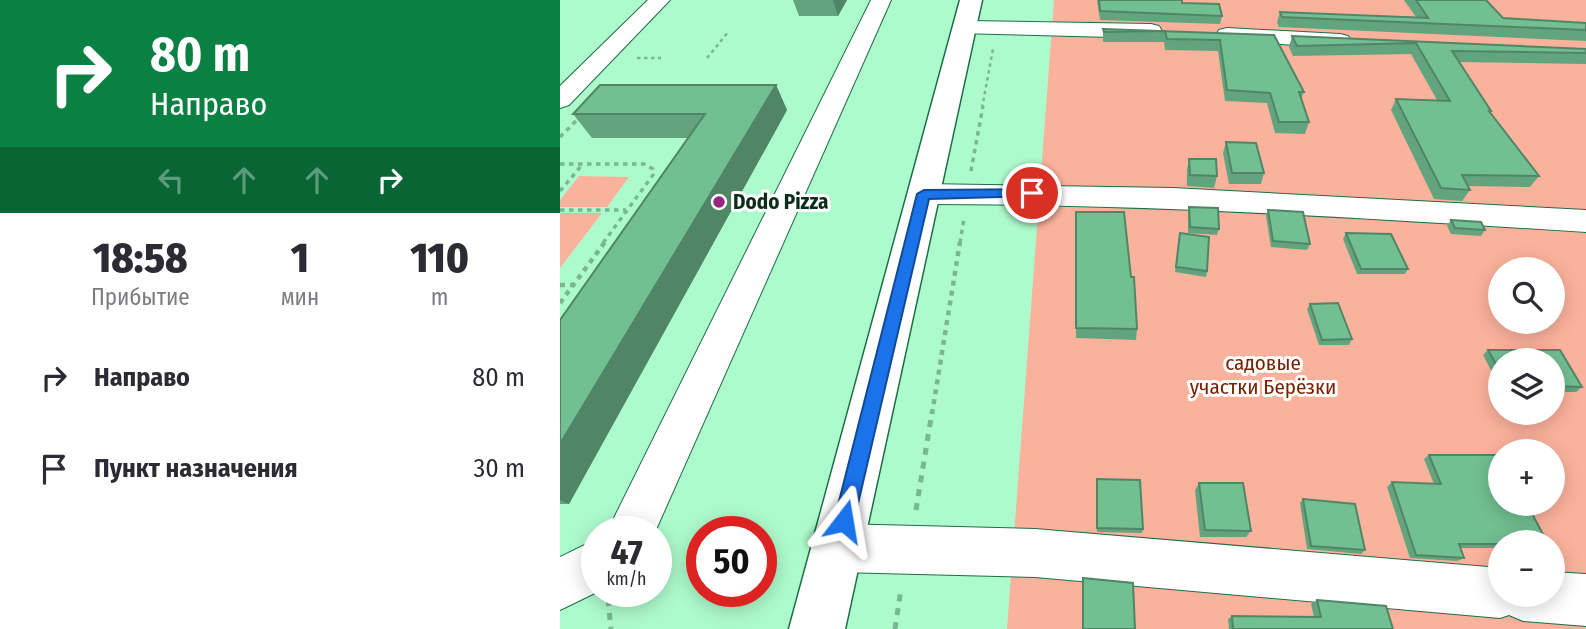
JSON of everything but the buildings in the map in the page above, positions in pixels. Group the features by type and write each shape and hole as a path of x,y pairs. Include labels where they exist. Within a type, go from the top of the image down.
{"main road":[{"path":"817,629 924,194 978,19"}],"street":[{"path":"560,100 660,0"},
{"path":"639,516 881,0"},
{"path":"978,19 1168,32"},
{"path":"1209,35 1358,42"},
{"path":"924,194 1045,194 1586,221"},
{"path":"838,548 1035,553 1488,592"},
{"path":"560,585 581,573"},
{"path":"1565,598 1586,600"}],"path":[{"path":"915,519 967,194 978,19"},
{"path":"707,58 729,31"},
{"path":"634,58 661,58"},
{"path":"560,164 644,164 653,169 653,174 560,303"},
{"path":"560,191 583,164"},
{"path":"560,210 627,210"},
{"path":"560,285 573,285"},
{"path":"895,629 903,581"},
{"path":"609,607 611,629"}],"green space":[{"name":"садовые участки Берёзки","path":"1054,0 1586,0 1586,629 1007,629"},
{"path":"579,176 629,177 607,207 560,207 560,200"},
{"path":"560,213 602,213 560,268"}],"place":[{"name":"Dodo Pizza","path":"719,202"}],"route":[{"path":"844,521 924,194 1032,193"}]}
